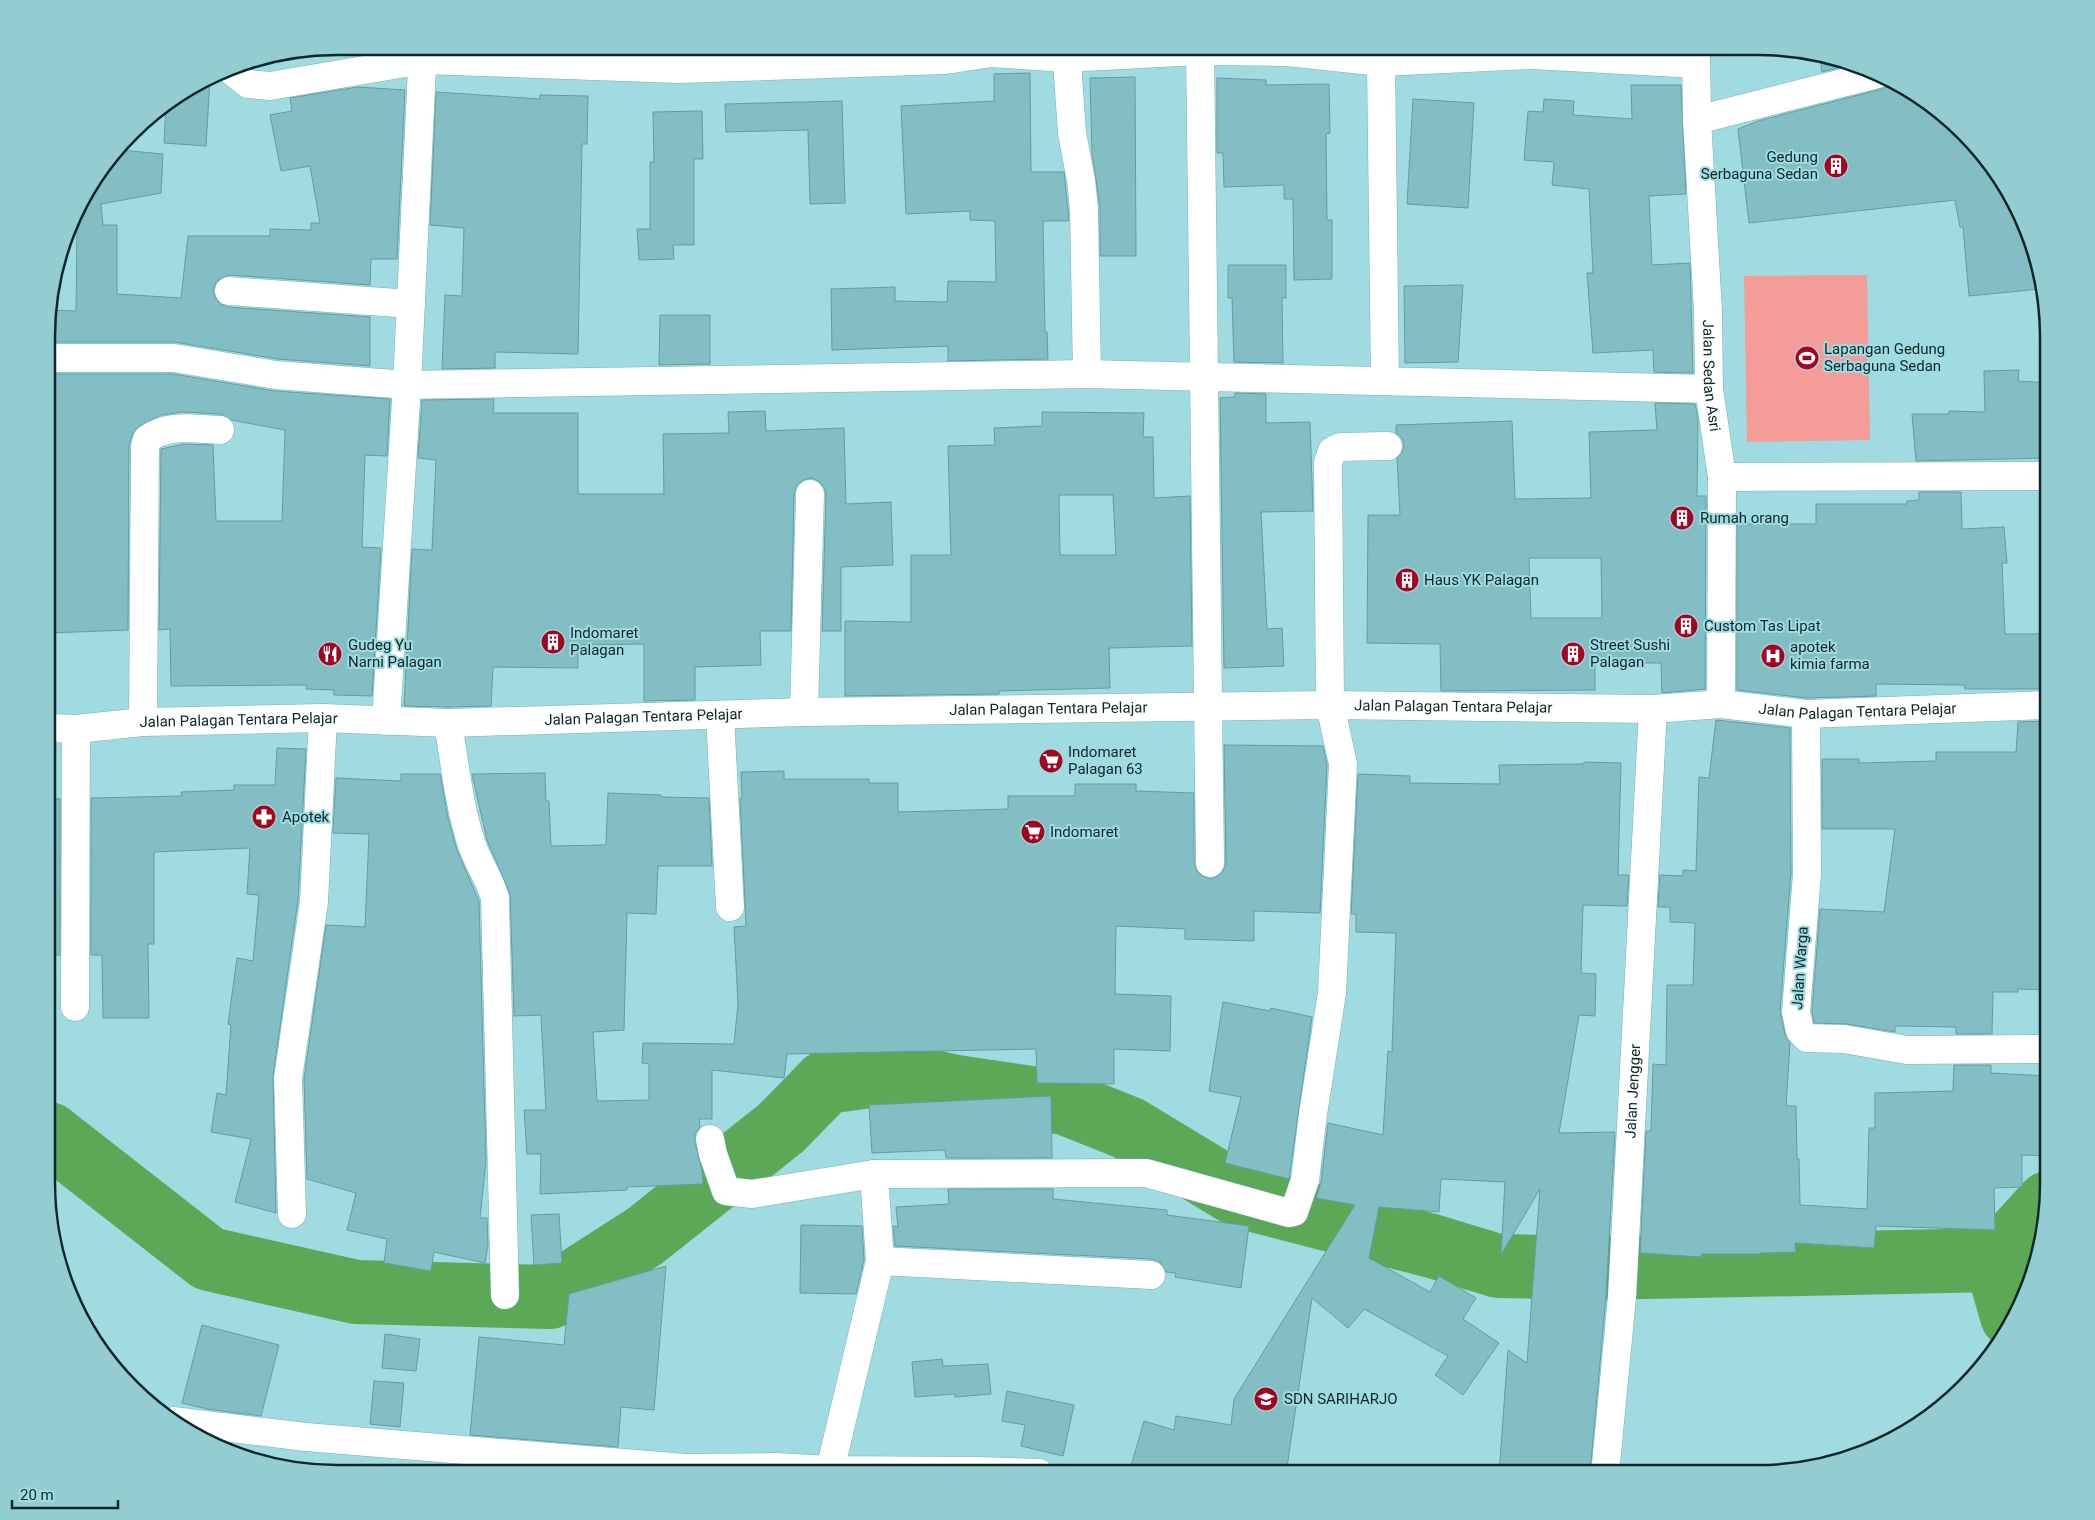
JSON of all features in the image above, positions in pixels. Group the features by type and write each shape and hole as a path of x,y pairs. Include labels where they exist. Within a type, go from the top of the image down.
{"street":[{"path":"235,74 248,84 270,86 414,55"},
{"path":"386,721 407,385 423,55"},
{"path":"455,55 679,69 946,60 978,55"},
{"path":"1065,55 1072,133 1084,209 1087,374"},
{"path":"1200,55 1210,706 1210,863"},
{"path":"1330,55 1381,62 1478,55"},
{"path":"1663,55 1696,56"},
{"name":"Jalan Sedan Asri","path":"1696,56 1697,120 1708,311 1709,389 1722,477 1721,704"},
{"path":"1381,62 1385,381"},
{"path":"1697,120 1867,77"},
{"path":"229,291 411,304"},
{"path":"55,358 174,358 276,375 407,385 1087,374 1709,389"},
{"path":"143,722 145,446 147,438 162,430 174,428 220,430"},
{"path":"711,1147 726,1190 752,1194 874,1174 1146,1173 1214,1194 1289,1213 1294,1212 1305,1180 1313,1114 1332,993 1343,764 1330,704 1328,463 1332,451 1340,447 1388,446"},
{"path":"1722,477 2040,476"},
{"path":"804,712 810,494"},
{"name":"Jalan Palagan Tentara Pelajar","path":"55,728 76,729 143,722 323,718 448,724 804,712 1330,704 1653,709 1721,704 1806,714 2040,704"},
{"name":"Jalan Jengger","path":"1606,1465 1622,1297 1653,709"},
{"name":"Jalan Warga","path":"1806,714 1807,874 1796,1012 1800,1030 1807,1038 1844,1039 1907,1050 2040,1049"},
{"path":"720,715 730,907"},
{"path":"292,1214 288,1078 314,902 323,718"},
{"path":"448,724 465,823 472,848 491,882 495,898 505,1295"},
{"path":"75,1007 76,729"},
{"path":"814,1465 880,1261 874,1174"},
{"path":"880,1261 1151,1275"},
{"path":"190,1423 547,1465"}],"shaded area":[{"name":"Lapangan Gedung Serbaguna Sedan","path":"1867,275 1870,440 1747,442 1744,276"}],"building":[{"path":"1821,62 1839,67 1822,72"},
{"path":"1030,73 1031,172 1064,172 1069,221 1043,221 1045,332 1047,332 1048,359 948,361 948,346 832,350 831,289 895,287 895,301 947,302 948,281 996,282 995,221 970,220 970,211 906,214 901,106 994,101 994,74"},
{"path":"1135,77 1136,256 1100,256 1100,207 1092,153 1090,78"},
{"path":"1217,78 1266,80 1266,85 1329,84 1330,133 1326,134 1327,220 1332,220 1332,279 1294,280 1293,199 1284,199 1284,185 1224,187 1223,153 1217,153"},
{"path":"210,85 206,146 164,143 166,113"},
{"path":"1631,85 1681,85 1686,194 1649,196 1652,265 1690,263 1693,373 1654,372 1653,350 1593,353 1587,273 1593,273 1589,189 1552,185 1554,162 1524,160 1528,111 1543,112 1544,99 1574,101 1573,115 1632,119"},
{"name":"Gedung Serbaguna Sedan","path":"1887,86 1930,113 1982,165 2002,196 2019,229 2036,289 1969,296 1963,227 1960,227 1955,200 1749,223 1738,129 1758,121"},
{"path":"358,87 405,90 397,259 371,259 370,285 230,275 216,282 213,290 215,297 220,304 228,307 370,317 370,366 278,359 174,342 55,342 56,310 76,311 77,227 103,180 126,150 163,154 161,193 101,204 103,225 117,225 117,294 181,298 188,236 270,236 270,229 311,230 311,223 320,223 310,166 281,171 270,115 292,111 290,98"},
{"path":"436,92 540,99 540,95 588,96 587,144 582,144 578,354 495,352 495,368 442,369 445,295 462,296 464,228 430,225"},
{"path":"1413,99 1474,103 1468,208 1407,204"},
{"path":"842,101 845,203 810,204 808,130 726,132 725,104"},
{"path":"702,111 703,159 694,159 694,245 673,245 674,259 639,260 637,229 650,229 650,162 654,162 653,112"},
{"path":"1228,265 1286,265 1286,298 1282,298 1283,363 1234,362 1232,298 1228,298"},
{"path":"1463,285 1458,362 1405,363 1404,286"},
{"path":"660,315 710,315 710,364 659,365"},
{"path":"2019,370 2018,381 2040,382 2040,458 1916,461 1912,414 1949,414 1949,411 1985,412 1984,371"},
{"path":"55,374 173,374 275,391 390,399 387,456 365,455 362,547 381,548 372,696 334,695 334,690 306,689 307,685 171,686 170,629 159,630 161,449 183,444 213,445 216,521 282,521 285,430 231,420 221,414 182,412 161,415 139,426 132,435 129,446 128,630 55,633"},
{"path":"1235,393 1266,394 1266,423 1310,422 1313,511 1261,512 1267,629 1282,628 1284,666 1224,668 1220,398 1235,397"},
{"path":"494,399 493,413 578,413 578,494 664,494 663,434 729,433 728,412 765,411 766,431 844,428 846,504 891,502 893,565 841,567 841,631 822,631 826,494 824,487 819,481 811,478 803,480 797,485 794,494 791,631 760,631 761,665 695,667 695,700 644,701 644,644 578,645 578,668 493,667 491,706 404,706 412,549 432,550 436,460 418,458 422,400"},
{"path":"1655,403 1695,404 1698,418 1697,496 1706,496 1705,689 1662,693 1661,663 1595,663 1595,690 1441,691 1440,644 1367,643 1368,515 1400,515 1397,458 1402,453 1404,445 1402,438 1396,433 1396,425 1512,421 1515,499 1591,498 1589,432 1657,430","holes":["1529,558 1601,558 1602,618 1531,618"]},
{"path":"1042,412 1144,413 1143,437 1153,437 1154,498 1190,496 1192,646 1109,648 1110,688 999,691 999,694 845,696 845,621 911,622 911,555 951,555 948,446 995,445 994,428 1042,426","holes":["1059,495 1113,495 1116,555 1060,555"]},
{"path":"1919,492 1961,492 1962,529 2004,527 2007,563 2002,563 2005,634 2040,634 2040,689 1965,689 1964,685 1876,684 1876,696 1807,698 1737,690 1737,524 1816,524 1816,504 1907,504 1907,501 1919,500"},
{"path":"1716,720 1790,728 1791,873 1780,1011 1785,1034 1790,1043 1786,1106 1796,1106 1800,1205 1867,1209 1869,1128 1875,1128 1875,1093 1953,1091 1954,1065 1991,1065 1991,1073 2040,1076 2040,1156 2022,1155 2022,1187 1994,1188 1995,1230 1876,1226 1874,1248 1795,1243 1796,1252 1701,1254 1701,1257 1640,1253 1646,1131 1651,1131 1653,1064 1666,1065 1667,985 1693,985 1695,923 1670,922 1670,907 1658,907 1660,875 1683,876 1683,870 1696,871 1699,777 1709,778"},
{"path":"2040,721 2040,990 2018,989 2018,992 1993,992 1992,1034 1956,1034 1956,1027 1895,1026 1895,1032 1847,1024 1814,1023 1812,1011 1820,909 1884,912 1895,829 1822,829 1822,759 1859,759 1859,763 1936,761 1936,752 2016,752 2018,722"},
{"path":"1224,745 1323,746 1327,765 1320,913 1254,911 1254,941 1185,939 1185,929 1116,926 1115,994 1171,996 1170,1051 1114,1049 1114,1084 1037,1083 1036,1049 787,1054 784,1078 712,1070 712,1119 699,1119 700,1127 695,1134 703,1184 627,1187 627,1190 540,1194 541,1154 527,1154 524,1110 546,1110 541,1015 514,1016 510,894 487,840 472,774 545,773 546,801 549,801 551,846 606,845 608,793 709,798 712,866 658,866 656,914 627,913 624,1030 593,1032 597,1101 649,1100 649,1064 642,1063 643,1043 734,1044 738,1003 734,927 746,926 740,798 742,798 741,772 784,771 784,779 869,779 869,783 898,783 898,812 1008,809 1008,796 1075,796 1075,784 1136,784 1136,791 1194,793 1194,864 1202,876 1211,879 1223,871 1226,863"},
{"path":"277,748 306,749 298,900 273,1076 276,1213 235,1202 251,1139 211,1132 217,1093 226,1095 231,1025 228,1024 237,958 253,961 259,895 247,894 250,848 154,852 154,944 148,944 149,1018 103,1018 102,955 91,955 91,798 182,796 181,792 234,790 234,785 275,785"},
{"path":"1584,762 1621,763 1618,875 1629,875 1627,906 1583,905 1581,973 1596,974 1595,1016 1579,1015 1559,1133 1615,1132 1606,1296 1591,1465 1500,1465 1508,1350 1527,1363 1540,1189 1501,1255 1505,1182 1441,1179 1439,1212 1379,1207 1369,1258 1430,1292 1439,1276 1476,1298 1463,1319 1499,1343 1463,1395 1435,1375 1448,1356 1364,1309 1348,1328 1312,1298 1287,1465 1131,1465 1144,1421 1174,1430 1176,1416 1231,1425 1234,1399 1355,1205 1316,1198 1321,1182 1328,1123 1383,1135 1388,1051 1392,1052 1396,933 1356,932 1356,914 1351,914 1358,774 1410,776 1410,783 1500,784 1499,765 1584,764"},
{"path":"401,774 440,774 448,818 457,850 479,901 486,1161 480,1218 487,1218 488,1245 485,1263 434,1252 431,1271 384,1263 387,1239 347,1230 356,1193 307,1179 304,1079 326,925 365,927 369,834 333,833 336,778 401,781"},
{"path":"55,799 60,799 60,955 55,955"},
{"path":"1223,1002 1270,1011 1271,1008 1312,1017 1289,1179 1225,1163 1241,1097 1209,1091"},
{"path":"1051,1096 1052,1158 946,1158 945,1150 872,1153 869,1105"},
{"path":"948,1189 1053,1189 1053,1199 1167,1210 1167,1215 1249,1226 1241,1288 1175,1277 1176,1273 1166,1272 1160,1262 1152,1259 895,1246 893,1226 898,1227 896,1207 949,1204"},
{"path":"559,1214 562,1263 534,1265 531,1215"},
{"path":"801,1225 862,1226 864,1260 856,1294 800,1293"},
{"path":"666,1266 654,1410 621,1407 618,1447 470,1435 479,1337 564,1345 569,1294"},
{"path":"202,1325 279,1345 261,1416 207,1409 182,1403"},
{"path":"385,1334 420,1339 416,1371 382,1368"},
{"path":"942,1359 943,1366 988,1364 991,1394 955,1397 955,1394 915,1397 912,1362"},
{"path":"374,1381 404,1383 400,1427 370,1424"},
{"path":"1007,1391 1074,1405 1063,1456 1021,1446 1025,1425 1002,1421"}],"waterway":[{"path":"55,1139 209,1259 356,1292 550,1297 645,1236 781,1128 826,1082 892,1073 956,1087 1065,1103 1128,1128 1242,1197 1432,1246 1498,1266 1599,1268 1996,1260 2038,1214"},
{"path":"1996,1260 2010,1310"}],"place":[{"name":"Gedung Serbaguna Sedan","path":"1836,166"},
{"name":"Lapangan Gedung Serbaguna Sedan","path":"1807,358"},
{"name":"Rumah orang","path":"1682,518"},
{"name":"Haus YK Palagan","path":"1407,580"},
{"name":"Custom Tas Lipat","path":"1686,626"},
{"name":"Indomaret Palagan","path":"553,642"},
{"name":"Gudeg Yu Narni Palagan","path":"330,654"},
{"name":"Street Sushi Palagan","path":"1573,654"},
{"name":"apotek kimia farma","path":"1773,656"},
{"name":"Indomaret Palagan 63","path":"1051,761"},
{"name":"Apotek","path":"264,817"},
{"name":"Indomaret","path":"1033,832"},
{"name":"SDN SARIHARJO","path":"1266,1399"}]}
